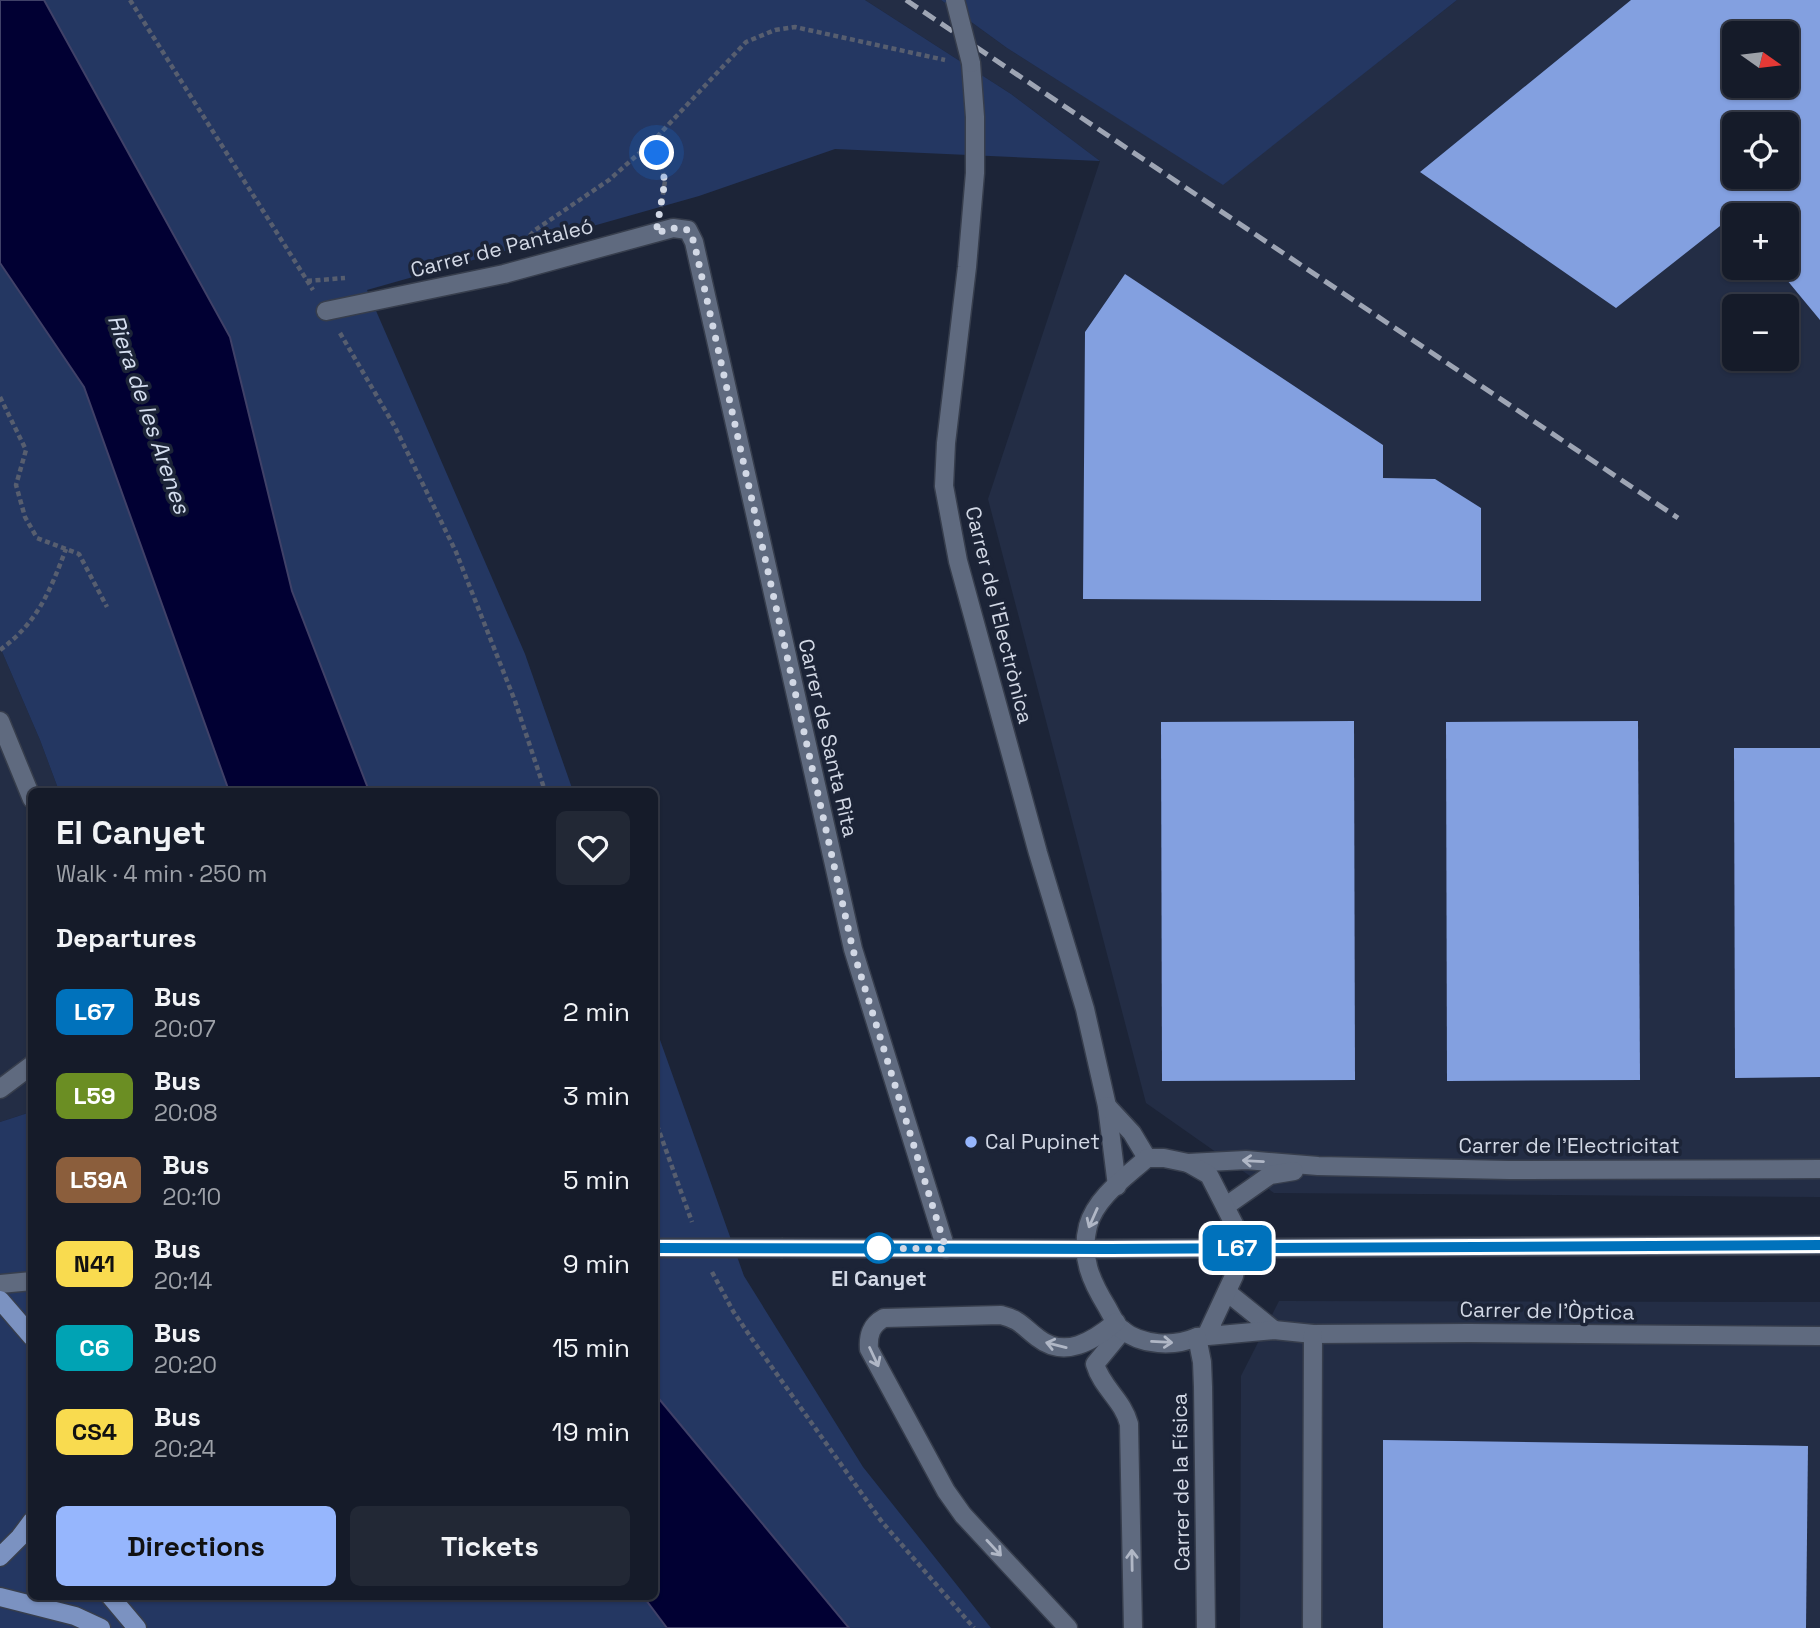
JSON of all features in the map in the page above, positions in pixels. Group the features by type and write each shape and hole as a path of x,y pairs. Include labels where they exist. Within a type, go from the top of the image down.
{"main road":[{"path":"0,1300 28,1332"},
{"path":"0,1557 28,1527"},
{"path":"0,1597 75,1616 101,1628"},
{"path":"113,1600 137,1628"}],"street":[{"name":"Carrer de l'Electrònica","path":"955,0 971,63 975,173 946,443 944,486 949,523 1038,853 1085,1009 1107,1106 1117,1186"},
{"name":"Carrer de Pantaleó","path":"326,311 505,274 673,228 688,230"},
{"name":"Carrer de Santa Rita","path":"688,230 694,242 853,950 946,1249"},
{"path":"0,721 28,789"},
{"path":"0,1089 28,1068"},
{"path":"0,1089 28,1079"},
{"path":"1107,1106 1132,1133 1147,1158 1100,1202 1088,1225 1085,1249 1088,1272 1119,1326"},
{"name":"Carrer de l'Electricitat","path":"1147,1158 1188,1163 1246,1160 1318,1166 1509,1170 1820,1169"},
{"path":"1188,1163 1209,1175 1236,1228 1239,1248 1234,1276 1202,1336"},
{"name":"Carrer de l'Electricitat","path":"1226,1206 1270,1175 1318,1166"},
{"path":"658,1248 1085,1249 1820,1245"},
{"path":"0,1284 28,1281"},
{"path":"1227,1292 1274,1330"},
{"path":"1068,1628 963,1515 946,1491 869,1349 868,1340 876,1323 884,1318 1001,1315 1023,1323 1047,1344 1073,1348 1119,1326"},
{"path":"1119,1326 1095,1364 1099,1377 1125,1410 1129,1424 1133,1628"},
{"name":"Carrer de l'Òptica","path":"1119,1326 1139,1339 1161,1344 1186,1342 1202,1336 1274,1330 1313,1334 1820,1336"},
{"path":"1312,1628 1313,1334"},
{"name":"Carrer de la Física","path":"1202,1336 1206,1628"}],"path":[{"path":"130,0 307,281"},
{"path":"517,250 535,230 609,180 654,139 746,42 775,30 795,27 813,30 946,60 971,63"},
{"path":"654,139 665,181 656,233"},
{"path":"326,311 395,427 456,552 515,701 544,788"},
{"path":"0,397 26,450 16,485 24,517 37,538 79,554 107,607"},
{"path":"0,650 17,638 41,608 66,550"},
{"path":"658,1128 694,1227"},
{"path":"709,1264 747,1332 882,1522 974,1628"}],"shaded area":[{"path":"44,0 865,0 1011,94 1100,161 835,149 699,196 367,290 525,654 572,788 368,788 292,591"},
{"path":"865,0 941,0 1007,48 1223,184 1457,0 1820,0 1820,1197 1274,1193 1146,1103 988,499 1100,161 1011,94"},
{"path":"941,0 1457,0 1223,185 1007,48"},
{"path":"0,264 84,387 228,788 58,788 0,647"},
{"path":"0,647 58,788 28,788 28,1113 0,1122"},
{"path":"658,1034 744,1276 863,1467 991,1628 849,1628 658,1398"},
{"path":"28,1113 28,1600 646,1600 667,1628 0,1628 0,1122"},
{"path":"1279,1301 1820,1302 1820,1628 1240,1628 1241,1376"}],"water":[{"name":"Riera de les Arenes","path":"0,0 44,0 230,337 292,591 368,788 228,788 84,387 0,263"},
{"path":"658,1398 849,1628 667,1628 646,1600 658,1600"}],"building":[{"path":"1631,0 1820,0 1820,320 1787,280 1799,280 1799,203 1722,203 1722,224 1616,308 1420,172"},
{"path":"1125,274 1383,445 1383,478 1435,479 1481,508 1481,601 1083,599 1085,332"},
{"path":"1354,721 1355,1080 1162,1081 1161,722"},
{"path":"1638,721 1640,1080 1447,1081 1446,722"},
{"path":"1734,748 1820,748 1820,1077 1735,1078"},
{"path":"1383,1440 1808,1446 1806,1628 1383,1628"}],"railway":[{"path":"906,0 1678,518"}],"bus line":[{"name":"L67","path":"658,1248 1110,1249 1820,1245"}],"place":[{"name":"Cal Pupinet","path":"971,1142"},
{"name":"El Canyet","path":"879,1248"}],"route":[{"path":"657,153 665,181 656,233 673,228 688,230 694,242 853,950 946,1249 874,1248 879,1248"}]}
